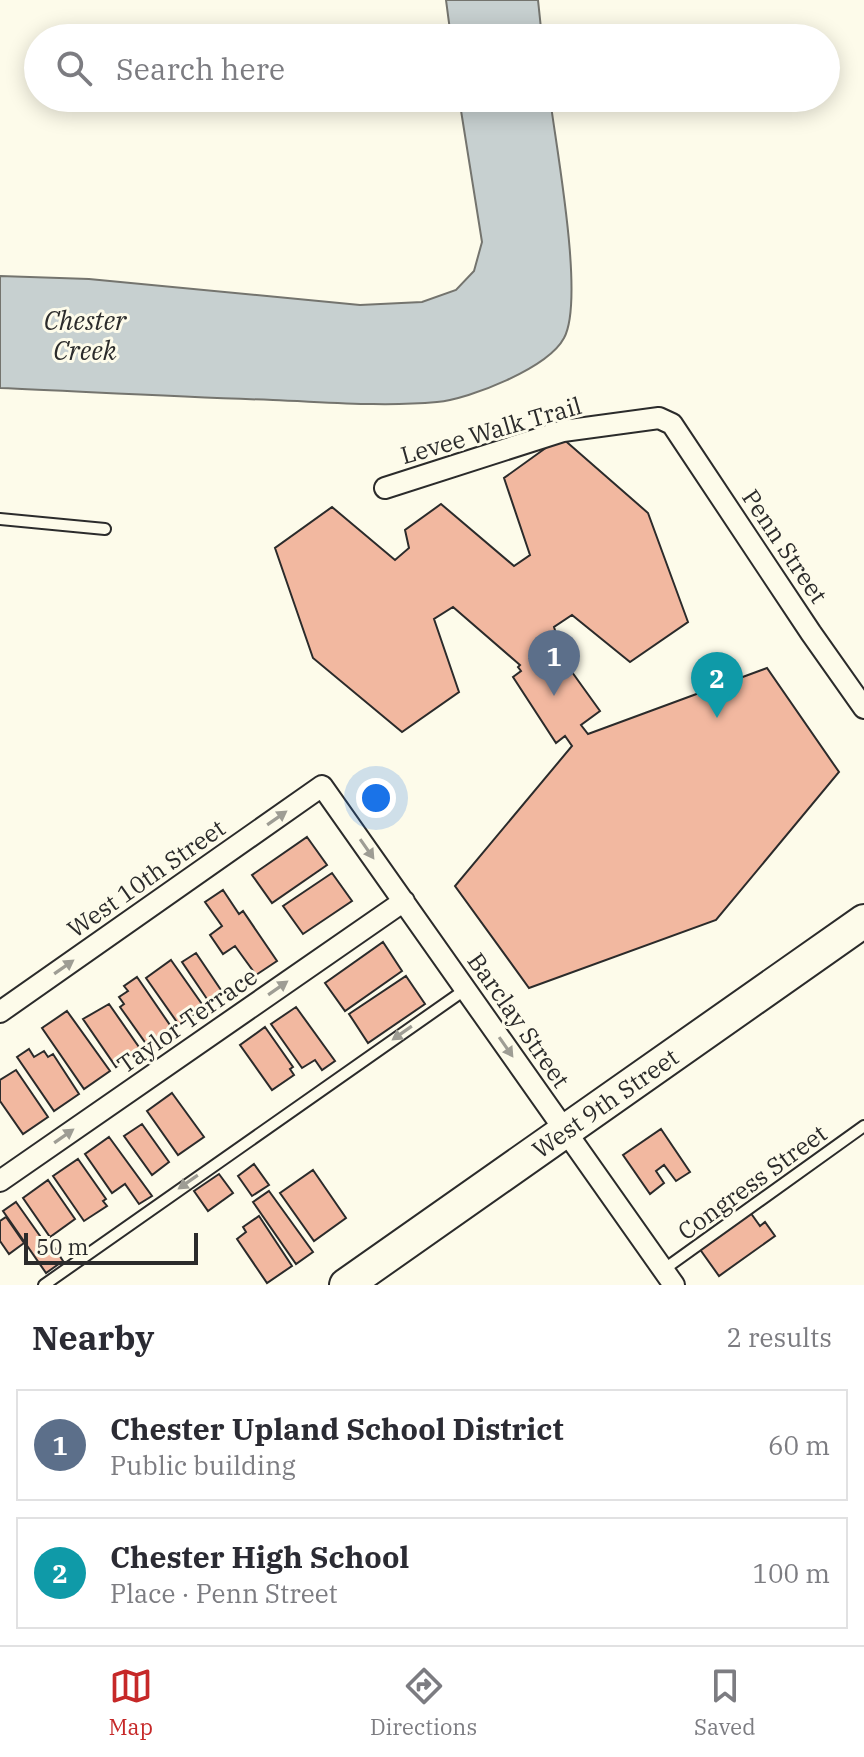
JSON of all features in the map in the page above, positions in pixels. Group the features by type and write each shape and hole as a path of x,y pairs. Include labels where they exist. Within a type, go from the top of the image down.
{"main road":[{"name":"West 9th Street","path":"346,1285 864,921"}],"street":[{"name":"Levee Walk Trail","path":"385,488 563,431 659,418"},
{"name":"Penn Street","path":"659,418 672,424 864,708"},
{"name":"Barclay Street","path":"322,786 668,1277"},
{"name":"West 10th Street","path":"0,1012 322,786"},
{"name":"Taylor Terrace","path":"0,1181 404,901"}],"lane":[{"path":"0,519 105,529"},
{"path":"44,1285 466,989"},
{"name":"Congress Street","path":"668,1277 864,1126"}],"water":[{"path":"446,0 538,0 541,24 449,24"},
{"name":"Chester Creek","path":"461,112 552,112 567,222 572,291 570,319 564,338 555,349 525,371 469,395 417,403 355,404 0,388 0,276 89,279 360,305 422,302 456,290 474,271 482,242"}],"building":[{"path":"561,437 648,513 688,622 630,662 572,615 554,627 558,640 529,659 539,657 554,647 600,711 581,725 588,734 767,668 839,772 716,920 529,988 455,886 572,746 565,736 556,743 513,677 521,671 520,665 453,607 434,619 459,692 402,732 313,658 275,548 332,507 395,560 409,548 405,530 441,504 514,566 530,555 504,478"},
{"path":"307,837 327,865 272,903 252,875"},
{"path":"332,873 352,901 303,934 283,906"},
{"path":"223,890 239,914 243,911 277,961 256,975 235,946 223,954 210,935 222,926 205,902"},
{"path":"383,942 402,971 345,1011 325,983"},
{"path":"196,953 223,993 209,1002 182,962"},
{"path":"171,960 204,1007 179,1025 146,978"},
{"path":"406,976 425,1004 368,1043 349,1014"},
{"path":"137,977 172,1028 147,1045 120,1007 124,1004 119,997 128,991 124,986"},
{"path":"109,1004 141,1050 116,1067 83,1019"},
{"path":"296,1007 335,1061 322,1070 315,1060 302,1068 271,1024"},
{"path":"67,1011 110,1071 84,1089 42,1028"},
{"path":"265,1027 293,1067 290,1069 294,1075 272,1090 240,1045"},
{"path":"29,1049 34,1057 44,1051 48,1057 53,1054 79,1094 54,1111 17,1057"},
{"path":"16,1070 48,1117 23,1134 0,1101 0,1080"},
{"path":"172,1093 204,1137 178,1155 147,1111"},
{"path":"142,1124 169,1162 152,1175 124,1136"},
{"path":"661,1129 690,1172 676,1181 664,1165 656,1171 664,1183 650,1194 623,1155"},
{"path":"109,1137 152,1196 139,1204 125,1184 112,1193 85,1154"},
{"path":"78,1159 106,1199 103,1201 107,1206 84,1221 53,1176"},
{"path":"254,1164 269,1185 252,1196 238,1176"},
{"path":"313,1170 346,1218 314,1241 280,1193"},
{"path":"219,1174 233,1193 208,1211 194,1191"},
{"path":"48,1180 75,1219 50,1237 23,1198"},
{"path":"269,1191 313,1252 296,1264 253,1202"},
{"path":"16,1202 50,1250 54,1247 63,1261 46,1273 3,1211"},
{"path":"750,1212 760,1226 765,1222 775,1236 719,1276 699,1248"},
{"path":"259,1216 292,1266 267,1283 237,1239 246,1232 243,1227"},
{"path":"6,1217 24,1243 9,1254 0,1241 0,1221"}],"place":[{"name":"Chester Upland School District","path":"554,696"},
{"name":"Chester High School","path":"717,718"}]}
